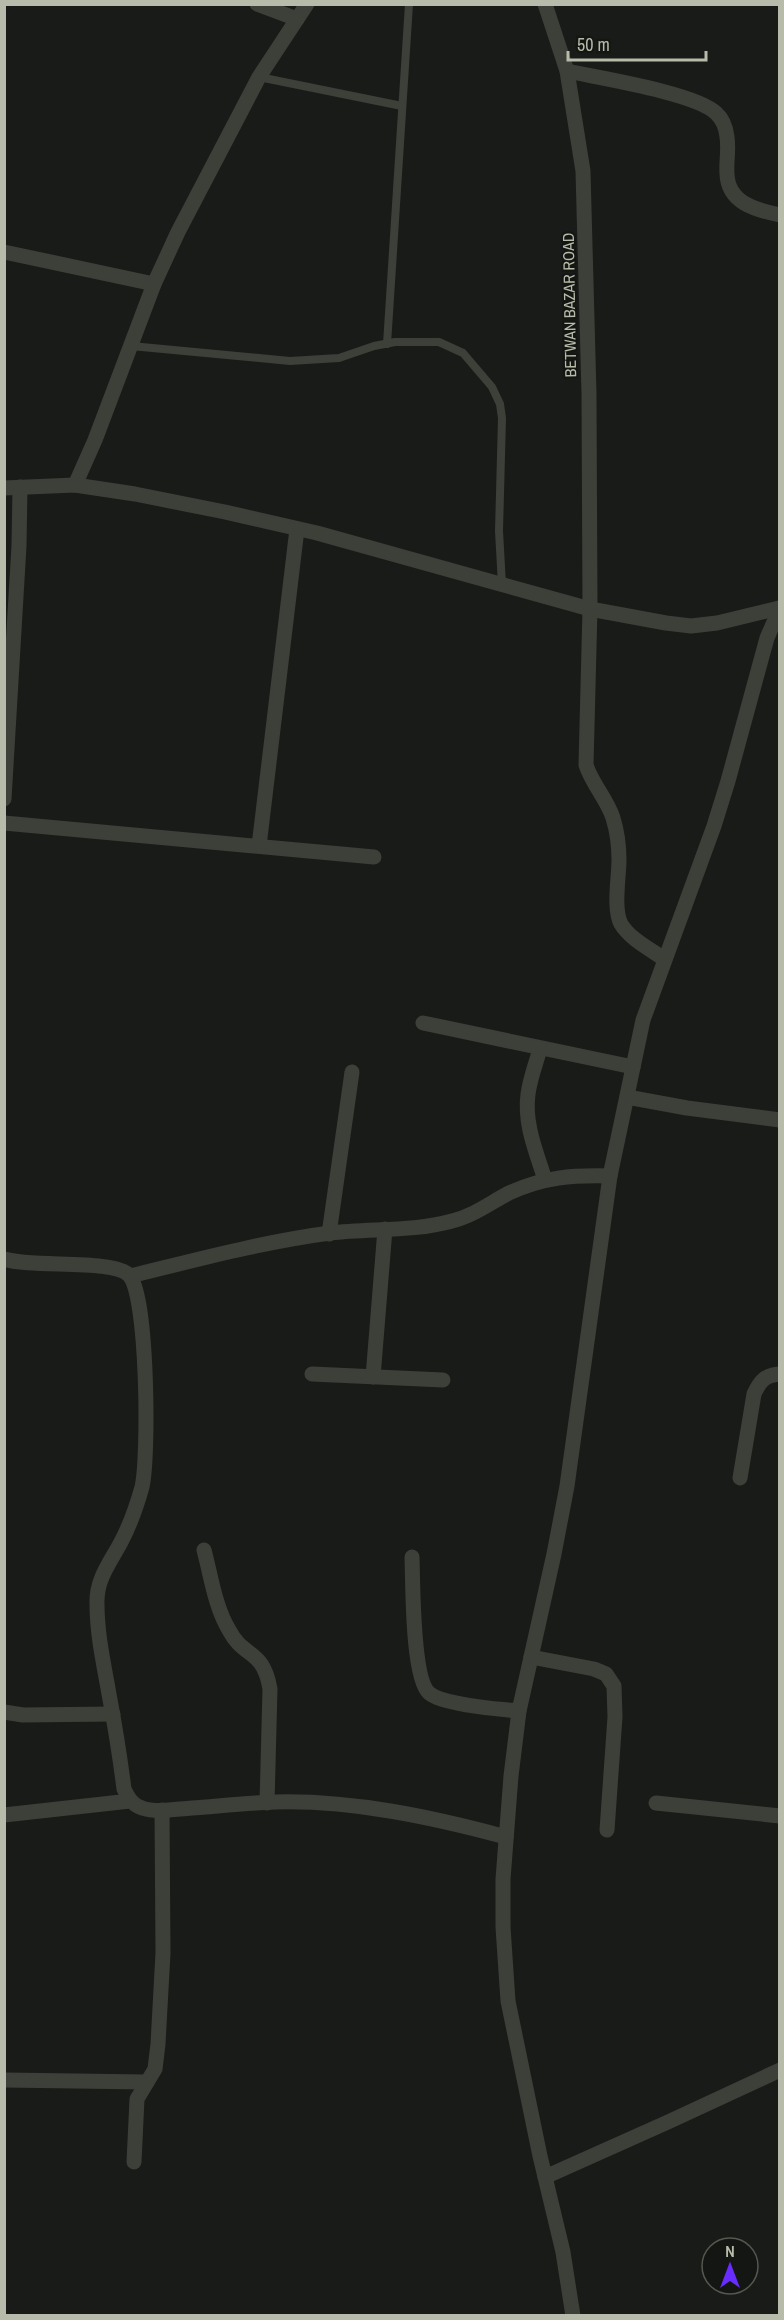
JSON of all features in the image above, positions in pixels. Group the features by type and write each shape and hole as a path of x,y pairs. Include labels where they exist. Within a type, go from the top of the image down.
{"street":[{"path":"257,4 297,19"},
{"path":"75,485 95,440 154,284 195,198 260,77 307,4"},
{"name":"BETWAN BAZAR ROAD","path":"545,4 567,71 583,171 590,609 586,765 590,779 613,818 619,858 617,910 620,922 627,931 664,959"},
{"path":"567,71 658,90 710,107 719,115 725,126 728,146 727,177 732,194 742,203 761,211 780,214"},
{"path":"4,252 154,284"},
{"path":"4,799 9,634 19,546 12,488 75,485 135,494 297,529 590,609 666,623 691,626 745,618 779,608"},
{"path":"260,846 297,529"},
{"path":"573,2316 563,2253 508,2001 503,1927 506,1837 519,1712 567,1486 610,1176 643,1020 699,870 728,782 764,648 779,608"},
{"path":"4,823 374,857"},
{"path":"423,1023 633,1067"},
{"path":"540,1049 528,1093 527,1113 530,1134 545,1180"},
{"path":"329,1234 352,1072"},
{"path":"627,1097 687,1108 780,1120"},
{"path":"130,1276 235,1251 329,1234 428,1226 452,1221 471,1215 518,1189 545,1180 579,1175 610,1176"},
{"path":"373,1377 385,1229"},
{"path":"4,1259 67,1266 101,1265 118,1269 130,1276 134,1287 144,1355 146,1452 142,1486 121,1542 100,1581 97,1602 100,1644 124,1788 130,1801 142,1808 162,1810 267,1803 323,1804 455,1823 506,1837"},
{"path":"312,1374 443,1380"},
{"path":"740,1478 754,1394 760,1382 770,1375 780,1374"},
{"path":"204,1550 222,1616 229,1631 239,1644 261,1661 267,1671 270,1689 267,1803"},
{"path":"412,1557 413,1610 419,1672 423,1686 430,1694 440,1698 519,1712"},
{"path":"531,1657 594,1669 606,1674 614,1686 615,1717 607,1830"},
{"path":"4,1712 23,1715 113,1714"},
{"path":"4,1815 130,1801"},
{"path":"656,1803 780,1816"},
{"path":"134,2162 136,2106 141,2089 156,2069 158,2044 163,1953 162,1810"},
{"path":"545,2177 780,2070"},
{"path":"4,2080 147,2082"}],"lane":[{"path":"387,344 409,4"},
{"path":"260,77 402,106"},
{"path":"131,346 290,361 339,358 387,344 439,342 452,346 462,353 496,395 502,418 499,531 502,585"}]}
